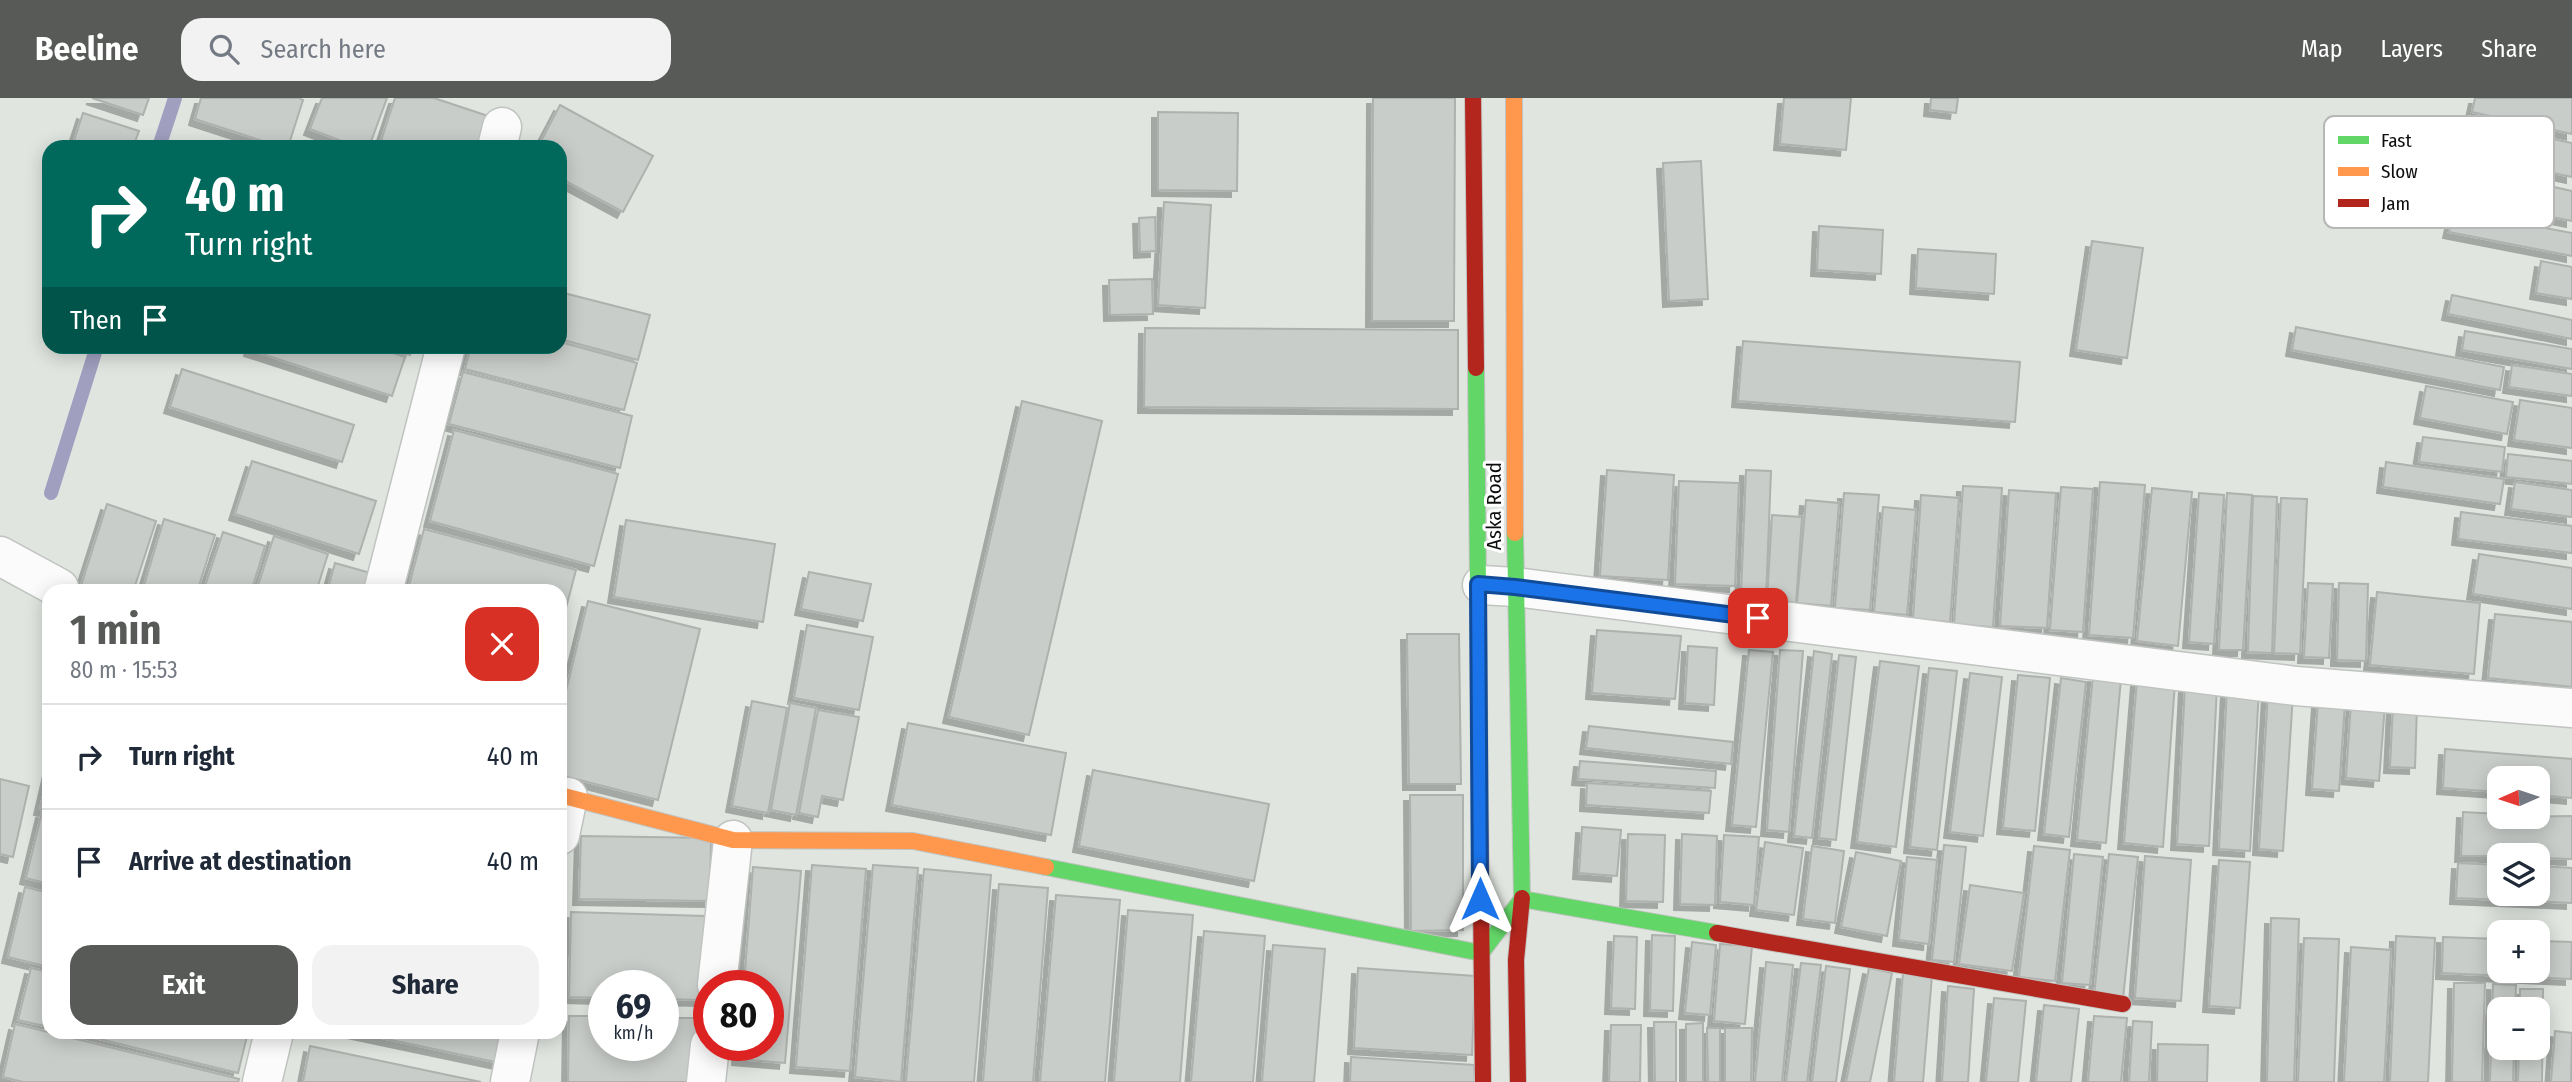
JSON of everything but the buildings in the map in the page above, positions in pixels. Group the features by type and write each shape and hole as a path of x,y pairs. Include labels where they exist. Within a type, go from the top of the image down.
{"main road":[{"path":"1473,98 1483,1082"},
{"name":"Aska Road","path":"1514,98 1515,587 1522,899 1516,960 1518,1082"},
{"path":"567,797 733,840 913,841 1481,953"},
{"path":"1481,953 1522,899 2123,1004"}],"street":[{"path":"385,584 444,354"},
{"path":"0,556 52,584"},
{"path":"1478,584 2296,686 2572,708"},
{"path":"719,970 733,840"},
{"path":"262,1082 272,1039"},
{"path":"510,1082 519,1039"},
{"path":"706,1082 708,1061"}],"waterway":[{"path":"161,140 175,98"},
{"path":"51,493 94,354"}],"traffic: fast":[{"path":"1476,368 1480,809"},
{"path":"1515,533 1522,898"},
{"path":"1046,867 1481,953 1522,899 1717,933"}],"traffic: slow":[{"path":"1514,98 1515,533"},
{"path":"567,797 733,840 913,841 1046,867"}],"traffic: jam":[{"path":"1473,98 1476,368"},
{"path":"1480,809 1483,1082"},
{"path":"1518,1082 1516,960 1522,898"},
{"path":"1717,933 2123,1004"}],"route":[{"path":"1480,899 1478,584 1758,618"}]}
